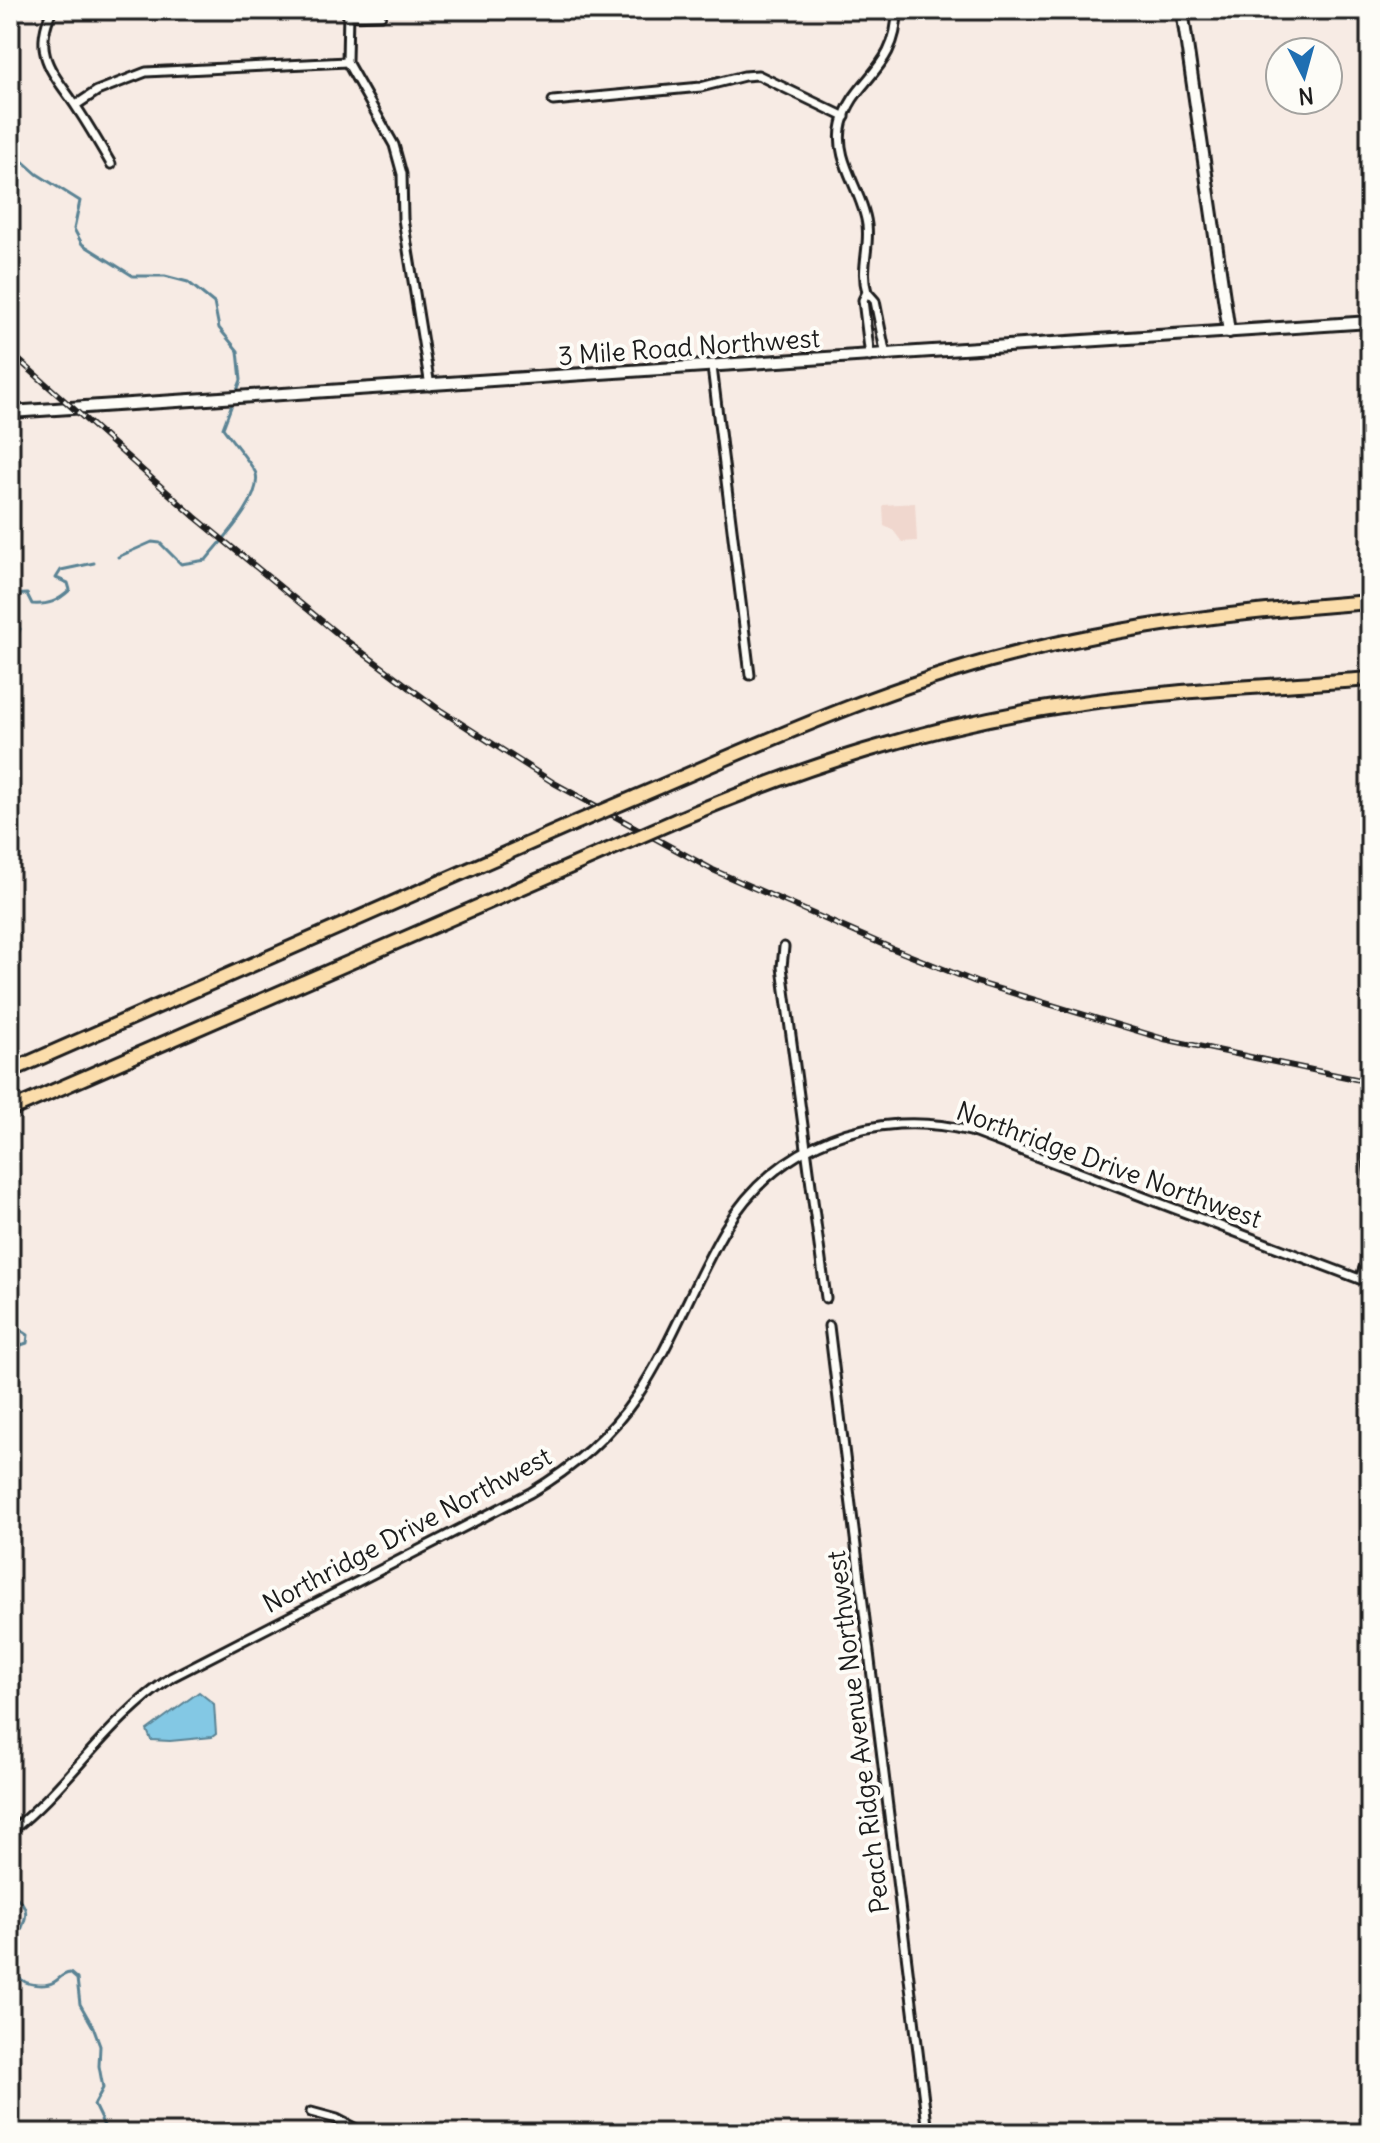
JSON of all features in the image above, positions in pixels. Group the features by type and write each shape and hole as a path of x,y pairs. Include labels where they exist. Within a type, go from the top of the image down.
{"highway":[{"path":"10,1071 636,797 841,711 937,676 1009,655 1172,621 1240,612 1370,602"},
{"path":"10,1110 677,820 762,784 822,763 981,720 1061,705 1370,679"}],"main road":[{"path":"1182,10 1229,332"},
{"name":"3 Mile Road Northwest","path":"10,412 1370,322"}],"street":[{"path":"52,10 43,41 47,62 111,164"},
{"path":"886,356 875,301 867,292 863,276 868,229 843,154 841,132 857,95 889,53 897,28 897,10"},
{"path":"381,15 348,13 347,62 394,145 402,174 403,219 430,386"},
{"path":"76,105 97,91 146,72 347,62"},
{"path":"553,101 701,87 758,75 845,117"},
{"path":"867,292 863,300 870,357"},
{"path":"712,367 750,675"},
{"path":"784,947 782,967 826,1298"},
{"path":"1370,1109 1367,1152 1370,1180"},
{"name":"Northridge Drive Northwest","path":"10,1832 51,1795 124,1714 172,1677 530,1493 580,1459 617,1423 646,1382 715,1247 739,1208 770,1174 808,1148 842,1133 886,1123 929,1123 959,1128 1370,1283"},
{"path":"1360,1279 1370,1251"},
{"name":"Peach Ridge Avenue Northwest","path":"829,1326 928,2133"},
{"path":"311,2112 337,2119 364,2133"}],"shaded area":[{"path":"915,503 917,541 902,542 893,530 884,526 883,505"}],"water":[{"path":"199,1692 214,1704 216,1734 170,1741 151,1740 147,1730"}],"waterway":[{"path":"10,114 18,157 37,174 80,201 74,229 82,244 133,276 165,276 188,282 214,303 219,328 238,351 241,380 223,428 256,474 253,496 247,508 206,560 181,564 160,543 152,542 118,557"},
{"path":"10,600 12,595 27,594 32,604 56,600 70,590 68,583 56,578 61,570 94,563"},
{"path":"10,618 20,629 17,637 10,636"},
{"path":"10,1323 28,1335 27,1343 21,1345 10,1368"},
{"path":"10,1893 19,1899 26,1913 12,1951 17,1973 25,1982 35,1985 50,1984 70,1973 77,1979 80,2004 100,2046 99,2066 103,2088 94,2105 106,2130 121,2133"}],"railway":[{"path":"10,352 195,517 339,635 437,708 554,783 713,870 976,982 1164,1039 1370,1082"}]}
